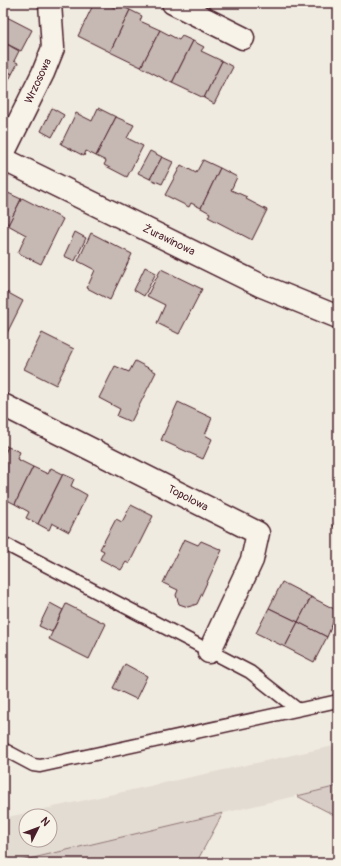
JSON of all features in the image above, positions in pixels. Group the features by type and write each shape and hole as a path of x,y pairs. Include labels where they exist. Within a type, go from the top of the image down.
{"street":[{"name":"Wrzosowa","path":"3,154 43,73 53,48 50,3"},
{"path":"173,3 243,38"},
{"name":"Żurawinowa","path":"3,159 262,286 338,317"},
{"name":"Topolowa","path":"3,405 258,533 252,560 209,652"}],"lane":[{"path":"3,543 209,652 250,672 297,709"},
{"path":"3,749 33,765 40,766 338,701"}],"shaded area":[{"path":"338,745 338,786 12,863 3,863 3,818 18,815 18,848 58,848 58,808 49,808"},
{"path":"338,786 338,817 297,796"},
{"path":"223,813 196,863 12,863 198,819"}],"building":[{"path":"94,3 105,3 117,9 119,5 130,10 110,52 78,36"},
{"path":"130,10 142,16 140,21 160,30 141,67 110,52"},
{"path":"3,15 32,30 21,51 3,42"},
{"path":"160,30 179,40 182,36 193,41 172,83 141,67"},
{"path":"193,41 204,47 201,51 222,61 204,98 172,83"},
{"path":"3,42 19,51 14,61 18,63 12,74 3,69"},
{"path":"222,61 233,67 214,104 204,98"},
{"path":"3,69 12,74 7,84 3,82"},
{"path":"52,108 64,115 52,137 41,131"},
{"path":"98,108 116,117 96,156 86,151 84,156 61,144 76,113 92,121"},
{"path":"116,117 134,125 127,138 143,146 127,177 104,165 106,161 96,156"},
{"path":"150,151 162,157 150,179 138,173"},
{"path":"162,157 173,162 162,184 150,179"},
{"path":"203,160 220,168 201,208 191,203 189,207 165,195 181,165 196,173"},
{"path":"220,168 237,177 231,190 247,197 246,199 267,210 252,240 208,217 210,213 201,208"},
{"path":"8,193 21,199 9,224 3,221 3,203"},
{"path":"22,198 63,219 41,264 18,253 26,235 8,225"},
{"path":"75,232 86,238 75,261 64,256"},
{"path":"91,233 132,254 110,300 87,288 95,270 78,261"},
{"path":"145,267 156,273 144,296 134,290"},
{"path":"161,269 202,289 179,334 157,323 165,305 147,296"},
{"path":"3,290 23,301 3,341"},
{"path":"42,333 74,349 56,385 24,369"},
{"path":"135,361 156,372 131,422 117,416 120,409 99,398 115,366 129,372"},
{"path":"178,402 212,418 205,435 212,439 203,459 161,440"},
{"path":"3,444 8,447 3,457"},
{"path":"8,447 20,452 17,459 33,467 15,504 3,498 3,457"},
{"path":"33,467 48,474 51,468 63,474 38,524 26,518 29,512 15,504"},
{"path":"63,474 74,479 71,486 87,495 69,532 52,523 49,530 38,524"},
{"path":"131,505 153,516 129,564 126,562 121,570 100,559 104,551 100,549 116,519 122,522"},
{"path":"338,517 338,528 333,526"},
{"path":"184,539 198,545 201,541 222,550 197,604 188,607 179,604 176,595 178,590 163,583"},
{"path":"282,582 311,597 298,622 269,608"},
{"path":"311,597 338,611 327,637 298,622"},
{"path":"50,603 63,610 52,632 39,626"},
{"path":"66,604 106,624 89,659 49,639"},
{"path":"269,608 298,622 285,647 256,633"},
{"path":"298,622 327,637 314,662 285,647"},
{"path":"125,664 147,676 136,699 113,688"}]}
